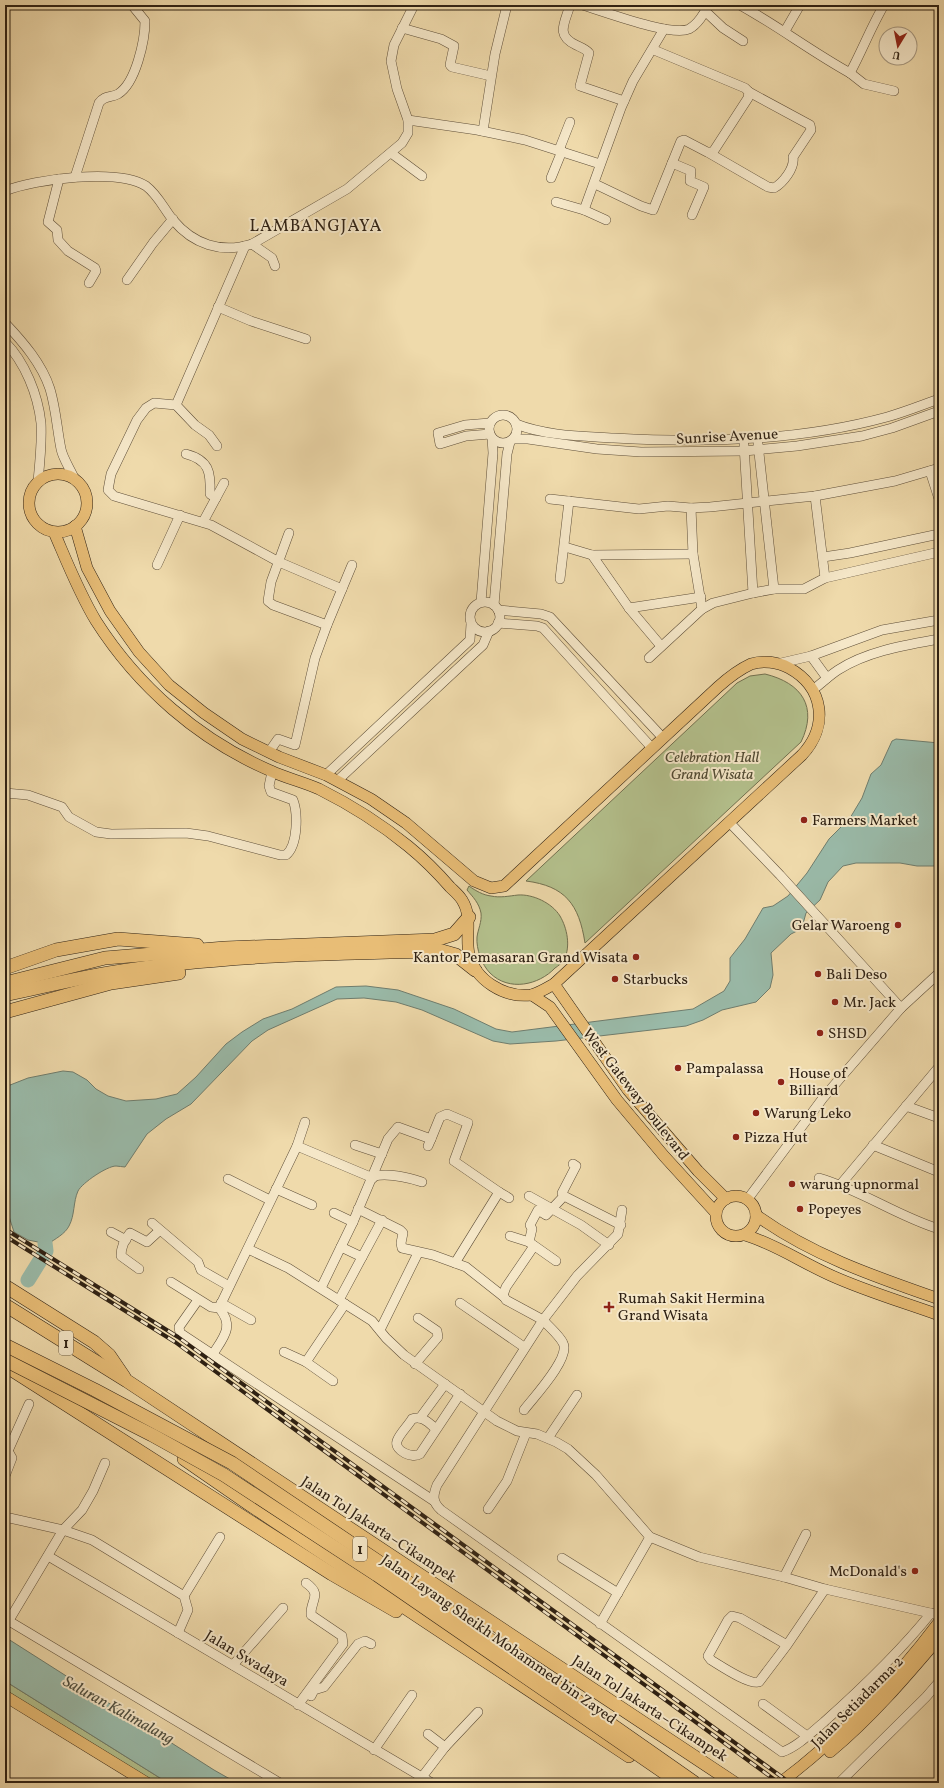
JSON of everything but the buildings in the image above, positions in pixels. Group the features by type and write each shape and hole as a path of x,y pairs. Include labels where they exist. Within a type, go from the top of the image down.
{"highway":[{"path":"5,983 105,958 225,948 434,940 454,934 469,917"},
{"path":"5,968 56,950 118,939 178,942 225,948"},
{"path":"5,995 109,973 211,960 255,959 298,955 442,951 456,955 476,970"},
{"path":"5,1012 111,983 222,966 255,959"},
{"path":"5,1286 94,1342 109,1355 127,1381"},
{"name":"Jalan Tol Jakarta–Cikampek","path":"5,1305 127,1381 734,1783"},
{"name":"1","path":"5,1338 249,1504 670,1783"},
{"name":"Jalan Layang Sheikh Mohammed bin Zayed","path":"5,1345 95,1390 232,1463 376,1560 695,1783"},
{"name":"Jalan Layang Sheikh Mohammed bin Zayed","path":"5,1360 152,1435 224,1475 360,1563 680,1783"},
{"path":"5,1365 332,1574 501,1672"}],"main road":[{"path":"63,474 75,480 84,490 87,503 84,516 75,526 65,531 54,532 42,527 32,518 28,505 30,492 38,481 50,475 63,474"},
{"path":"54,532 72,574 96,620 126,662 158,697 194,727 234,753 272,772 319,790 363,814 396,836 428,862 462,900 469,917 468,952 476,970 485,980 508,993 521,995 532,994 554,984 802,755 815,738 819,725 819,710 814,689 801,674 781,663 769,662 752,664 732,675 504,886 491,888 474,881 406,823 371,799 326,774 269,752 242,739 204,713 169,685 139,652 110,611 87,568 75,526"},
{"name":"West Gateway Boulevard","path":"554,984 628,1090 698,1171 726,1199"},
{"name":"West Gateway Boulevard","path":"532,994 550,1007 617,1100 664,1156 716,1213"},
{"path":"617,1100 628,1090"},
{"path":"939,1299 884,1280 821,1254 776,1230 756,1215 752,1204 737,1196 726,1199 720,1205 716,1213 718,1224 725,1234 735,1236 745,1234 766,1241 813,1267 846,1282 939,1315"},
{"path":"745,1234 753,1227 756,1215"},
{"path":"922,1309 927,1295"},
{"name":"Jalan Setiadarma 2","path":"791,1781 873,1702 910,1660 939,1622"},
{"name":"Jalan Setiadarma 2","path":"780,1783 791,1781 853,1732 897,1688 939,1638"},
{"path":"5,1696 147,1783"}],"street":[{"path":"75,177 99,103 105,97 119,94 132,77 140,55 146,21 132,5"},
{"path":"5,191 33,182 75,177 107,177 127,180 141,184 157,197 173,220 194,240 213,246 249,245 347,189 391,153 406,137 409,129 408,120 397,89 391,61 394,45 414,5"},
{"path":"483,131 497,41 507,5"},
{"path":"570,5 562,30 563,36 567,41 589,53 580,86 624,101"},
{"path":"582,5 664,30 680,32 691,28 707,8 723,28 742,41"},
{"path":"740,5 785,31 829,61 850,73 864,84 894,91"},
{"path":"785,31 800,5"},
{"path":"850,73 883,11"},
{"path":"402,28 441,39 453,45 450,62 452,67 491,76"},
{"path":"584,210 624,101 633,81 654,50 664,30"},
{"path":"594,184 653,210 681,141 684,140 710,153 768,187 774,188 779,185 789,171 794,162 793,157 811,130 810,125 749,92 745,88 654,50"},
{"path":"710,153 715,149 748,98 749,92"},
{"path":"408,120 483,131 561,151 600,164"},
{"path":"551,178 570,122"},
{"path":"391,153 422,176"},
{"path":"672,164 691,171 690,181 704,187 692,216"},
{"path":"59,179 48,222 57,230 58,240 68,251 95,268 96,271 89,283"},
{"path":"556,202 584,210 606,220"},
{"path":"127,280 152,243 173,220"},
{"path":"249,245 272,258 275,266"},
{"path":"176,405 218,307 249,245"},
{"path":"218,307 251,320 306,338"},
{"path":"5,323 18,336 37,362 50,388 58,419 61,450 75,480"},
{"path":"5,342 24,368 37,407 41,436 38,481"},
{"name":"Sunrise Avenue","path":"516,424 529,429 583,436 671,441 743,439 829,430 888,416 939,399"},
{"path":"217,446 209,435 195,425 176,405 154,403 146,408 137,420 111,474 108,490 114,496 203,522 224,530 279,562 342,589"},
{"name":"Sunrise Avenue","path":"511,440 528,439 597,449 641,452 669,453 744,451 862,436 892,428 939,411"},
{"path":"501,415 508,416 516,424 516,435 511,440 504,443 491,436 466,436 440,444 438,433 464,425 490,423 501,415"},
{"path":"481,602 494,453 490,423"},
{"path":"758,438 774,590"},
{"path":"743,439 749,503 753,593"},
{"path":"471,624 482,632 488,631 494,628 500,617 496,608 507,454 511,440"},
{"path":"186,454 199,458 206,466 211,480 210,494 216,498"},
{"path":"550,499 639,509 668,506 691,508 815,496 894,481 934,470 939,499"},
{"path":"203,522 224,483"},
{"path":"815,496 825,578"},
{"path":"560,579 569,501"},
{"path":"691,508 693,554 702,609"},
{"path":"156,565 180,515"},
{"path":"289,533 271,582 268,597 270,604 327,625"},
{"path":"823,557 850,553 939,534"},
{"path":"564,548 592,555 693,554"},
{"path":"649,658 702,609 713,603 753,593 774,590 804,589 825,578 939,552"},
{"path":"592,555 629,608 661,646"},
{"path":"269,752 278,739 295,745 315,658 352,565"},
{"path":"629,608 701,598"},
{"path":"326,774 470,640 471,611 475,605 481,602 488,602 496,608 541,614 550,617 663,738"},
{"path":"781,663 810,656 882,630 939,620"},
{"path":"498,623 537,626 543,628 652,748"},
{"path":"337,780 482,645 488,631"},
{"path":"814,689 839,669 884,651 939,639"},
{"path":"810,656 827,678"},
{"path":"5,793 28,795 62,807 69,818 96,832 111,834 186,833 208,836 280,855 286,855 290,852 295,836 297,810 293,800 271,792 269,786 272,772"},
{"path":"729,822 790,886 901,1008"},
{"path":"747,1200 823,1098 901,1008 939,973"},
{"path":"841,1184 939,1067"},
{"path":"906,1106 939,1118"},
{"path":"321,1288 353,1222 388,1139 398,1127 429,1142 440,1117 447,1114 468,1123 454,1161 509,1198"},
{"path":"220,1306 297,1146 305,1122"},
{"path":"355,1145 382,1154"},
{"path":"873,1145 939,1172"},
{"path":"297,1146 373,1177 384,1174 422,1182"},
{"path":"504,1297 503,1292 531,1244 532,1229 530,1225 535,1214 538,1210 546,1215 564,1196 562,1194 576,1166 573,1164"},
{"path":"819,1178 841,1184 906,1216 939,1229"},
{"path":"228,1179 270,1200"},
{"path":"276,1189 312,1205"},
{"path":"455,1263 499,1192"},
{"path":"529,1196 581,1225 609,1245"},
{"path":"564,1196 620,1225"},
{"path":"358,1209 382,1220 403,1233 401,1243 402,1248 427,1254 469,1269 504,1297 543,1320 563,1343 564,1354 544,1386 524,1410"},
{"path":"434,1501 434,1494 437,1485 484,1413 524,1347 577,1276 609,1245 618,1234 622,1210"},
{"path":"334,1214 353,1222"},
{"path":"306,1362 342,1302 362,1257 382,1220"},
{"path":"152,1223 198,1262 201,1270 229,1286"},
{"path":"138,1269 121,1256 128,1235 132,1234 147,1242 160,1230"},
{"path":"111,1232 126,1240"},
{"path":"510,1236 531,1244 556,1261"},
{"path":"341,1247 362,1257"},
{"path":"248,1249 288,1268 372,1321 394,1346 415,1364 460,1394 484,1413 511,1428 548,1438 568,1449 580,1459 650,1537 699,1557 784,1577 825,1589 935,1614"},
{"path":"380,1330 418,1253"},
{"path":"171,1282 211,1307 220,1306 252,1320"},
{"path":"198,1300 179,1331 434,1501 441,1510 778,1751 786,1751 807,1736 898,1652 935,1614"},
{"path":"460,1303 524,1347"},
{"path":"213,1354 227,1328 227,1320 220,1306"},
{"path":"415,1364 438,1337 437,1330 418,1318"},
{"path":"284,1352 306,1362 333,1381"},
{"path":"420,1418 444,1384"},
{"path":"436,1429 420,1418 412,1419 397,1440 398,1448 409,1455 416,1457 420,1454 460,1394"},
{"path":"548,1438 577,1396"},
{"path":"5,1476 12,1458 7,1450 29,1404"},
{"path":"488,1509 507,1481 526,1433"},
{"path":"105,1463 93,1491 82,1510 63,1530 7,1624 280,1783"},
{"path":"5,1517 63,1530 92,1540 184,1596 188,1610 178,1633"},
{"path":"784,1577 806,1534"},
{"path":"184,1596 220,1537"},
{"path":"600,1624 650,1537"},
{"name":"Jalan Swadaya","path":"48,1556 233,1665 301,1707 432,1783"},
{"path":"562,1558 618,1593"},
{"path":"301,1707 343,1644 342,1636 311,1615 315,1593 306,1583"},
{"path":"788,1645 740,1618 732,1616 728,1620 708,1656 711,1660 746,1679 757,1682 788,1645 825,1589"},
{"path":"233,1665 283,1608"},
{"path":"301,1707 314,1690 324,1687 358,1644 364,1641 371,1644"},
{"path":"839,1783 926,1697 939,1682"},
{"path":"374,1750 412,1695"},
{"path":"763,1704 807,1736"},
{"path":"422,1777 445,1747 478,1712"},
{"path":"428,1734 445,1747"}],"green space":[{"name":"Celebration Hall Grand Wisata","path":"765,674 778,678 789,684 797,690 803,698 807,707 808,718 801,742 585,943 579,918 568,899 551,887 526,881 737,683 750,676"},
{"path":"469,886 482,894 494,897 524,895 547,903 557,911 565,926 568,943 566,955 563,961 541,979 524,984 506,983 490,973 484,966 479,952 477,937 481,913 474,898 467,890"},
{"path":"5,1681 168,1783 147,1783 5,1696"}],"shaded area":[{"path":"896,739 939,743 939,866 917,866 900,863 856,863 843,866 828,882 820,900 806,913 803,924 771,953 773,975 770,988 756,1002 722,1010 703,1020 686,1026 556,1041 510,1044 493,1041 422,1010 396,1002 364,998 337,999 268,1030 252,1041 191,1104 166,1119 147,1134 125,1167 116,1166 107,1169 84,1184 76,1195 69,1226 60,1236 48,1244 28,1240 14,1232 5,1204 5,1087 28,1078 63,1071 73,1072 87,1080 96,1089 108,1096 126,1101 156,1099 177,1094 196,1077 226,1044 242,1032 263,1019 292,1009 336,987 366,986 398,990 454,1009 496,1029 512,1032 693,1009 724,991 730,981 730,958 745,939 763,908 773,906 788,896 807,873 829,839 850,818 862,798 871,774 881,765 892,741"},
{"path":"5,1637 214,1770 237,1783 168,1783 5,1681"}],"waterway":[{"path":"28,1280 46,1251 45,1243"}],"railway":[{"path":"5,1229 178,1337 790,1783"},
{"path":"5,1236 175,1342 779,1783"}],"place":[{"name":"Farmers Market","path":"804,820"},
{"name":"Gelar Waroeng","path":"898,925"},
{"name":"Kantor Pemasaran Grand Wisata","path":"636,957"},
{"name":"Bali Deso","path":"818,974"},
{"name":"Starbucks","path":"615,979"},
{"name":"Mr. Jack","path":"835,1002"},
{"name":"SHSD","path":"820,1033"},
{"name":"Pampalassa","path":"678,1068"},
{"name":"House of Billiard","path":"781,1082"},
{"name":"Warung Leko","path":"756,1113"},
{"name":"Pizza Hut","path":"736,1137"},
{"name":"warung upnormal","path":"792,1184"},
{"name":"Popeyes","path":"800,1209"},
{"name":"Rumah Sakit Hermina Grand Wisata","path":"609,1307"},
{"name":"McDonald's","path":"915,1571"}],"district":[{"name":"LAMBANGJAYA","path":"316,225"}],"water label":[{"name":"Saluran Kalimalang","path":"119,1709"}]}
